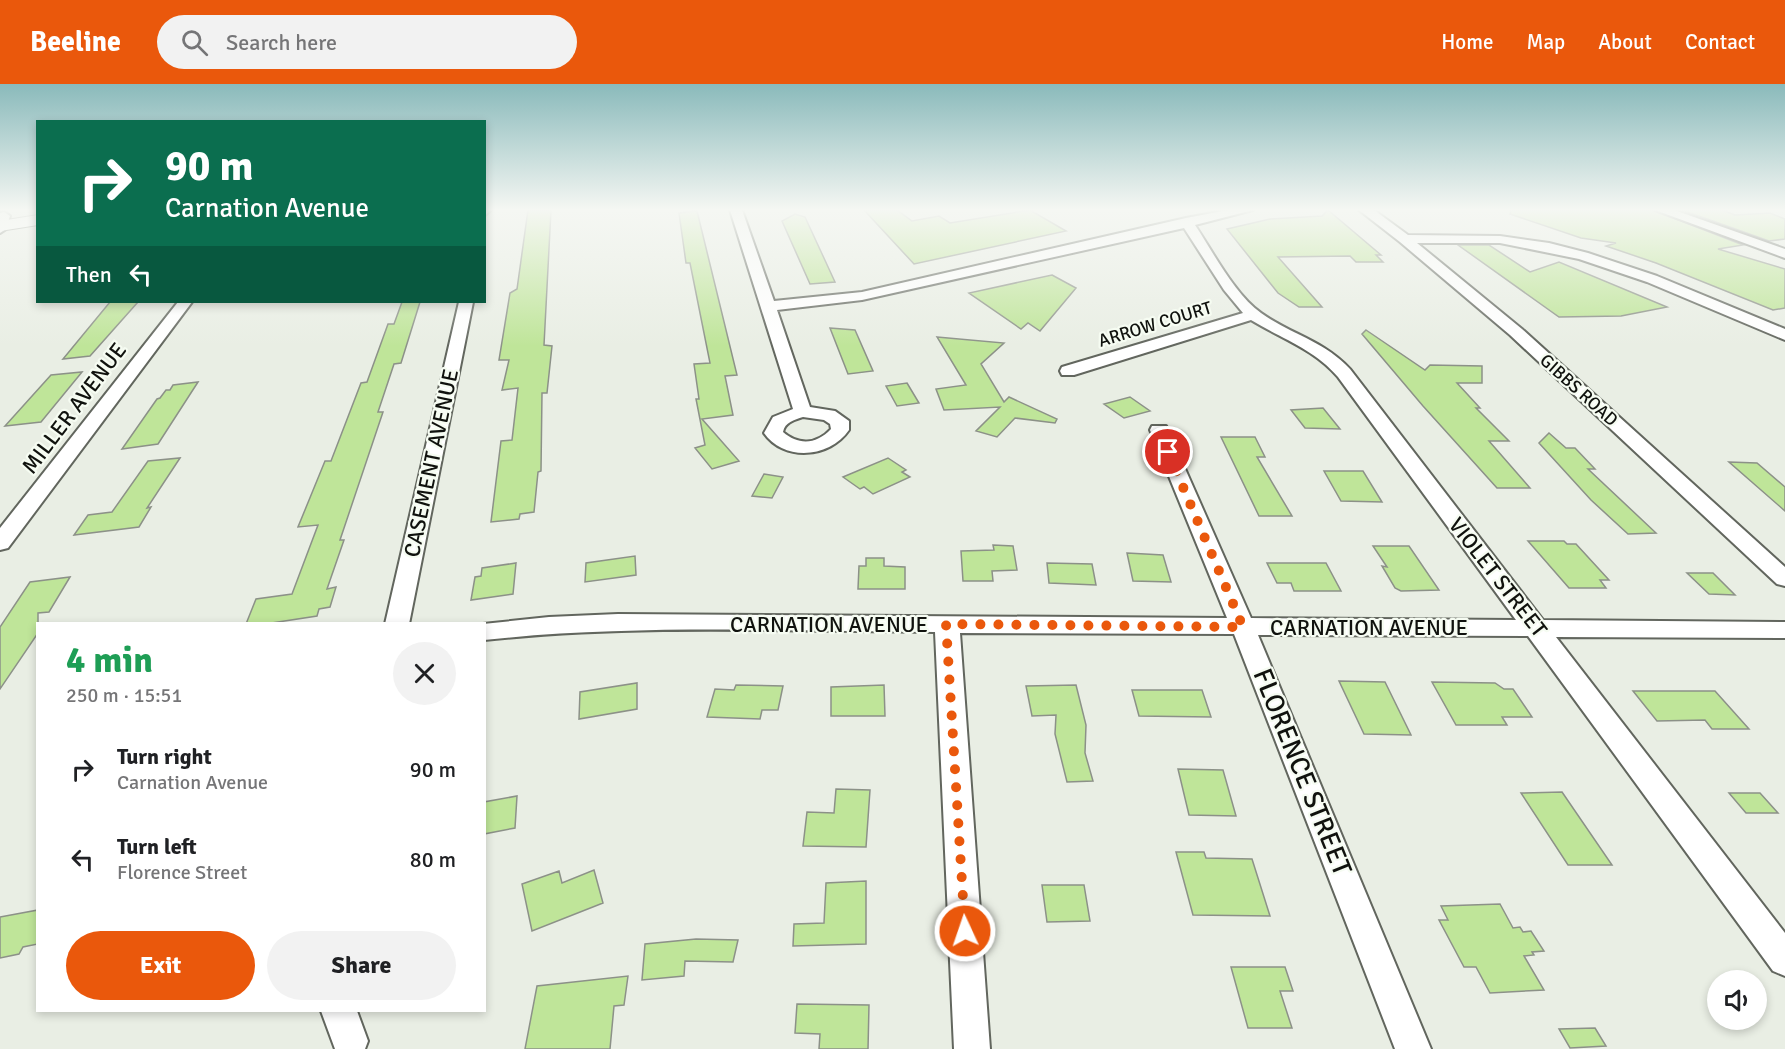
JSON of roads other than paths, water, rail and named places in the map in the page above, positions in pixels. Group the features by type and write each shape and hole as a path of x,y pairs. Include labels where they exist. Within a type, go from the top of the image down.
{"street":[{"path":"751,255 803,412"},
{"path":"769,306 862,296 1041,255"},
{"name":"VIOLET STREET","path":"1210,255 1253,315 1308,342 1331,357 1785,960"},
{"name":"GIBBS ROAD","path":"1424,255 1539,353 1785,579"},
{"path":"1583,255 1785,335"},
{"name":"MILLER AVENUE","path":"0,543 184,303"},
{"name":"CASEMENT AVENUE","path":"397,622 465,303"},
{"name":"ARROW COURT","path":"1068,371 1253,315"},
{"name":"FLORENCE STREET","path":"1159,430 1243,627 1413,1049"},
{"name":"CARNATION AVENUE","path":"486,632 549,625 618,622 1785,630"},
{"path":"946,624 972,1049"}]}
